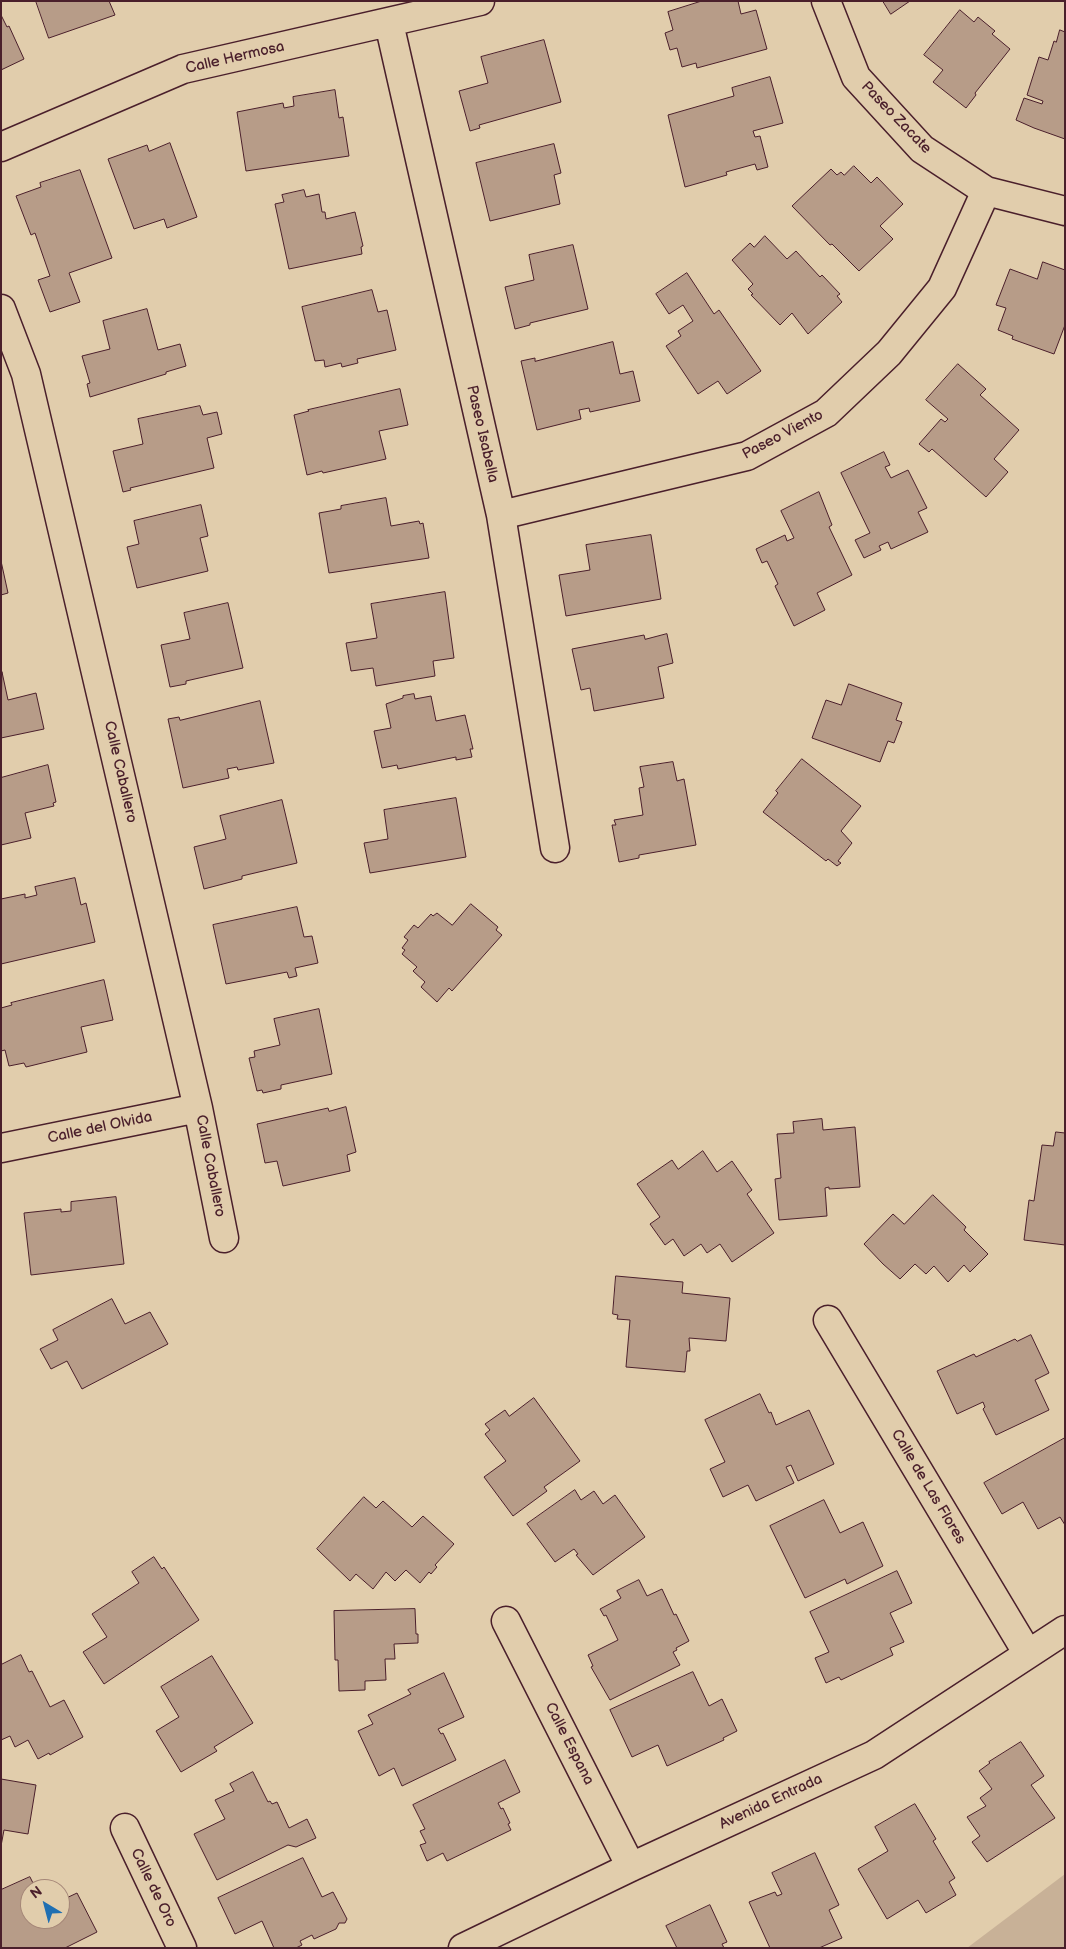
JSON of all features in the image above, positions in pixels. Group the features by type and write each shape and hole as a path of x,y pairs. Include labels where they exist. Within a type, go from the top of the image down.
{"street":[{"name":"Calle Hermosa","path":"1,148 183,69 388,24 480,1"},
{"name":"Paseo Zacate","path":"826,1 856,77 922,149 986,191 1065,211"},
{"name":"Paseo Isabella","path":"388,24 501,515 555,848"},
{"name":"Paseo Viento","path":"501,515 746,456 826,413 890,353 942,288 986,191"},
{"name":"Calle Caballero","path":"1,309 26,374 198,1108 224,1238"},
{"name":"Calle del Olvida","path":"1,1148 198,1108"},
{"name":"Calle de Las Flores","path":"828,1320 1028,1654"},
{"name":"Calle Espana","path":"506,1621 631,1867"},
{"name":"Avenida Entrada","path":"463,1948 631,1867 874,1755 1065,1630"},
{"name":"Calle de Oro","path":"125,1828 182,1948"}],"shaded area":[{"path":"1065,1874 1065,1948 967,1948"}],"building":[{"path":"36,1 109,1 115,15 49,38"},
{"path":"702,1 738,1 741,14 756,10 767,49 697,68 696,63 682,67 677,48 670,50 665,33 673,30 668,12"},
{"path":"883,1 910,1 891,14"},
{"path":"960,10 974,22 978,17 995,31 992,34 1010,49 975,93 976,95 966,108 933,82 943,70 924,55"},
{"path":"1,15 7,27 9,26 24,59 1,70"},
{"path":"1060,30 1065,32 1065,139 1016,120 1024,98 1042,104 1043,101 1027,95 1039,57 1048,60"},
{"path":"544,40 561,102 479,125 480,128 470,131 459,91 488,83 481,57"},
{"path":"770,77 783,123 753,131 755,137 760,136 768,167 757,170 755,164 726,172 727,175 685,187 668,115 734,96 732,88"},
{"path":"335,90 339,118 343,117 349,156 246,171 237,112 283,103 284,108 294,106 293,97"},
{"path":"170,143 197,217 167,228 164,219 134,229 108,159 147,145 149,151"},
{"path":"554,144 561,173 554,175 560,204 490,221 476,163"},
{"path":"854,166 871,183 877,177 903,204 880,226 893,239 859,271 832,244 830,245 792,206 831,169 837,175 841,172 844,175"},
{"path":"80,170 112,258 69,273 80,302 50,312 38,280 50,276 35,233 31,235 16,196 41,187 40,183"},
{"path":"304,190 306,197 319,194 322,212 325,212 326,219 355,212 363,246 361,247 362,254 289,269 275,204 284,202 282,195"},
{"path":"765,236 787,259 796,251 820,277 822,275 840,294 837,296 842,302 808,334 792,313 780,325 751,295 753,294 748,289 753,284 732,260 750,243 754,247"},
{"path":"573,245 588,309 530,323 530,325 515,329 505,287 534,280 529,255"},
{"path":"1043,262 1065,270 1065,325 1054,354 1012,339 1013,336 998,330 1006,308 996,305 1010,269 1037,279"},
{"path":"687,273 714,314 719,310 761,371 727,394 718,381 698,394 666,346 681,336 678,331 693,321 683,305 669,314 656,294"},
{"path":"372,290 378,312 387,310 396,350 357,359 358,363 342,367 341,363 325,367 324,360 315,361 302,307"},
{"path":"147,309 158,350 180,344 186,366 90,397 87,384 90,383 82,356 110,349 103,321"},
{"path":"613,342 620,374 633,371 640,401 590,412 589,408 579,410 581,419 537,430 521,361 535,358 535,361"},
{"path":"958,364 986,389 980,395 1019,430 994,459 1008,472 986,497 932,449 929,452 919,444 941,419 945,422 948,419 926,400"},
{"path":"400,389 408,425 379,431 386,459 307,475 294,415 308,410"},
{"path":"200,406 203,415 217,412 222,434 207,438 214,468 130,488 131,490 123,492 113,451 143,444 138,419"},
{"path":"884,452 890,465 885,467 891,478 908,470 927,508 918,512 928,532 891,549 888,542 879,546 881,550 864,558 855,540 870,533 841,473"},
{"path":"819,492 832,525 829,527 852,575 817,593 825,610 794,626 775,586 778,584 767,561 762,563 756,549 785,535 787,541 794,538 781,511"},
{"path":"386,498 391,526 419,521 420,524 423,523 429,558 329,573 319,513 341,509 341,506"},
{"path":"201,505 208,536 200,538 208,571 137,588 127,547 139,544 134,521"},
{"path":"651,535 661,599 566,616 559,575 590,570 586,545"},
{"path":"1,561 8,593 1,595"},
{"path":"445,592 454,658 433,661 435,676 376,686 373,668 351,671 346,643 377,638 371,604"},
{"path":"228,603 243,668 186,681 186,684 170,687 161,645 190,639 184,613"},
{"path":"667,634 673,663 658,667 664,698 594,711 590,688 581,690 572,649 644,635 645,639"},
{"path":"2,672 8,700 36,693 44,729 1,738"},
{"path":"849,684 902,703 896,720 902,722 894,743 888,741 880,762 812,738 826,700 841,705"},
{"path":"414,694 415,699 431,696 436,721 465,715 473,749 470,749 472,757 456,760 456,757 398,769 397,765 382,768 374,731 391,728 386,704 403,698 403,696"},
{"path":"260,701 274,763 238,770 237,767 227,769 229,778 183,788 168,719 179,717 180,720"},
{"path":"802,759 861,806 841,831 852,843 838,861 841,863 837,866 828,859 826,861 763,812 778,793 776,791"},
{"path":"673,762 677,781 684,779 696,845 639,855 639,858 619,862 612,825 616,825 614,820 643,815 639,788 644,787 640,767"},
{"path":"48,765 56,802 53,803 54,806 25,813 31,838 1,845 1,778"},
{"path":"456,798 466,857 370,873 364,843 388,839 384,810"},
{"path":"282,800 297,863 242,876 242,879 204,889 194,847 226,839 220,816"},
{"path":"75,878 81,905 86,903 95,942 1,964 1,899 25,894 25,898 37,895 35,887"},
{"path":"471,904 498,927 496,930 502,935 452,991 449,988 437,1002 421,987 425,982 413,971 417,967 402,954 405,950 402,948 408,940 404,937 414,925 418,928 431,914 433,916 437,913 452,925"},
{"path":"297,907 304,937 312,936 318,963 295,968 297,976 289,978 287,972 226,984 213,925"},
{"path":"104,980 113,1020 81,1027 87,1052 26,1067 24,1063 9,1066 5,1050 1,1051 1,1008 12,1005 11,1003"},
{"path":"319,1009 332,1074 281,1085 281,1089 263,1093 262,1090 257,1091 249,1058 255,1057 254,1051 280,1045 274,1019"},
{"path":"346,1107 356,1152 347,1155 350,1171 283,1186 277,1161 265,1163 257,1124 328,1108 329,1111"},
{"path":"822,1119 823,1130 855,1127 860,1187 825,1188 827,1216 779,1220 775,1179 781,1178 777,1134 794,1133 793,1122"},
{"path":"1056,1132 1065,1133 1065,1245 1024,1240 1029,1200 1034,1201 1042,1145 1053,1146"},
{"path":"703,1151 717,1172 732,1161 752,1190 747,1194 774,1233 732,1262 720,1244 707,1253 701,1244 684,1256 673,1239 665,1245 650,1224 660,1217 637,1184 672,1160 678,1169"},
{"path":"933,1195 966,1227 964,1230 988,1254 970,1272 964,1265 948,1282 934,1266 926,1274 915,1264 900,1279 864,1244 893,1214 904,1224"},
{"path":"116,1197 124,1264 31,1275 24,1213 61,1209 61,1212 71,1211 71,1202"},
{"path":"616,1276 683,1282 682,1293 730,1298 726,1341 689,1338 690,1351 687,1351 685,1372 626,1367 630,1320 617,1319 618,1315 613,1314"},
{"path":"112,1299 125,1324 150,1312 168,1344 82,1389 67,1361 51,1369 40,1349 58,1340 53,1330"},
{"path":"1031,1335 1049,1373 1035,1380 1049,1410 996,1435 983,1409 985,1407 983,1402 957,1414 937,1371 974,1354 976,1357 1015,1339 1017,1341"},
{"path":"760,1394 769,1413 771,1412 776,1425 809,1410 834,1464 798,1481 791,1465 786,1467 794,1483 756,1501 748,1485 723,1497 710,1469 725,1462 705,1420"},
{"path":"534,1398 580,1461 544,1487 547,1491 513,1516 484,1477 506,1461 485,1434 490,1430 485,1424 505,1410 509,1416"},
{"path":"1065,1438 1065,1525 1060,1517 1038,1529 1023,1502 1002,1514 984,1483"},
{"path":"575,1490 581,1500 594,1491 603,1504 615,1495 645,1537 593,1575 576,1555 578,1554 574,1549 555,1562 527,1524"},
{"path":"364,1497 376,1508 383,1501 412,1527 423,1516 454,1544 435,1565 437,1567 431,1574 429,1572 420,1583 406,1570 395,1581 386,1572 373,1589 356,1574 350,1581 317,1549"},
{"path":"824,1500 840,1533 863,1522 883,1566 847,1584 845,1579 805,1598 770,1526"},
{"path":"154,1557 162,1569 164,1567 199,1620 104,1684 83,1652 107,1637 92,1614 139,1583 132,1572"},
{"path":"897,1571 912,1603 890,1613 904,1642 890,1648 893,1655 841,1680 839,1677 826,1683 815,1658 829,1652 810,1612"},
{"path":"639,1580 647,1596 662,1589 689,1641 676,1648 677,1650 673,1652 680,1665 610,1700 591,1667 593,1666 588,1655 618,1640 606,1615 604,1616 600,1609 621,1598 617,1591"},
{"path":"415,1609 418,1643 394,1644 395,1659 385,1659 386,1680 365,1681 365,1690 339,1691 338,1660 335,1660 334,1611"},
{"path":"21,1655 29,1672 32,1671 50,1707 64,1700 83,1737 50,1755 49,1753 38,1759 28,1740 15,1747 10,1736 1,1740 1,1665"},
{"path":"212,1656 253,1723 214,1747 217,1751 181,1772 156,1731 179,1717 161,1687"},
{"path":"693,1672 709,1706 722,1699 737,1731 723,1738 724,1740 667,1766 658,1745 632,1757 610,1710"},
{"path":"444,1673 464,1717 438,1729 441,1734 443,1733 456,1760 402,1786 394,1768 379,1776 358,1731 373,1724 368,1715 411,1694 408,1690"},
{"path":"1021,1742 1044,1776 1031,1785 1055,1818 987,1862 972,1842 980,1836 967,1817 986,1806 980,1798 992,1789 979,1771 989,1762"},
{"path":"505,1760 520,1792 498,1803 501,1809 503,1808 511,1830 447,1861 443,1853 427,1861 420,1845 426,1843 420,1831 425,1829 413,1805"},
{"path":"253,1772 268,1802 270,1801 272,1804 277,1802 289,1828 307,1819 316,1838 296,1847 288,1845 217,1880 194,1834 225,1819 215,1800 234,1791 230,1784"},
{"path":"1,1779 36,1785 28,1834 4,1830 1,1846"},
{"path":"915,1804 936,1839 933,1841 955,1878 949,1882 956,1895 926,1913 918,1900 887,1919 858,1869 888,1851 875,1827"},
{"path":"815,1853 839,1905 829,1910 842,1938 819,1948 770,1948 749,1902 775,1892 777,1896 782,1894 772,1873"},
{"path":"303,1858 322,1897 333,1892 347,1919 345,1923 339,1923 336,1929 314,1939 312,1935 300,1941 302,1945 296,1948 274,1948 262,1921 235,1934 218,1898"},
{"path":"20,1881 20,1929 70,1929 70,1896 77,1893 97,1932 65,1948 1,1948 1,1890"},
{"path":"710,1905 727,1942 722,1944 724,1948 677,1948 666,1926"}]}
